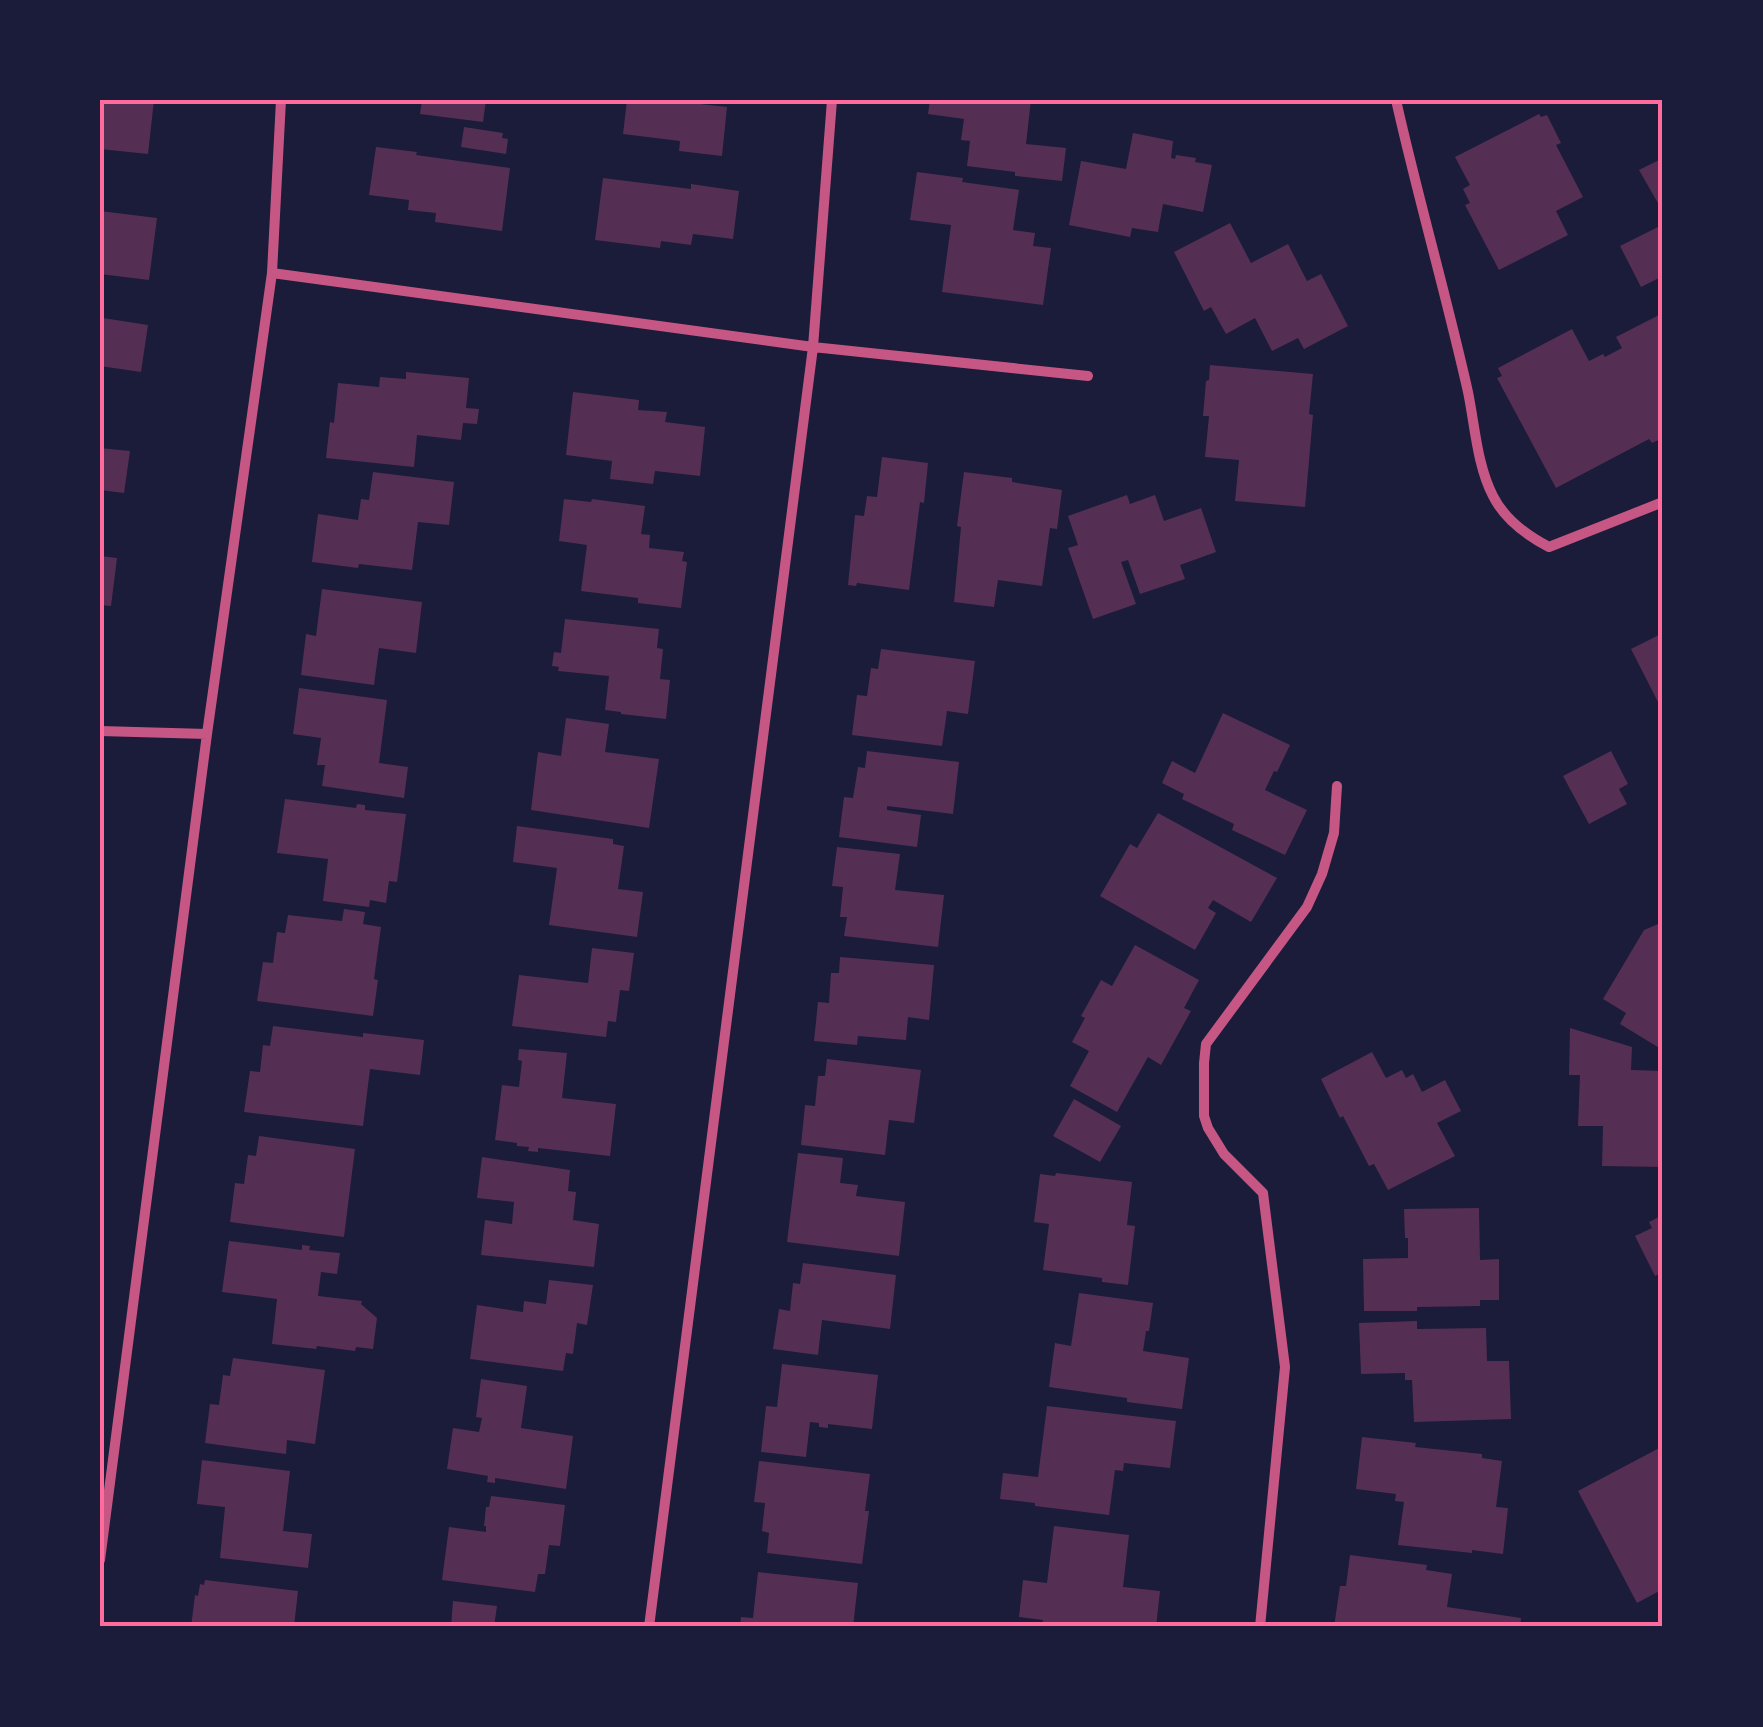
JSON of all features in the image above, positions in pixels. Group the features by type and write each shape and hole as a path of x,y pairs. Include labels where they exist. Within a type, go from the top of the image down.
{"street":[{"path":"100,1560 207,734 272,273 281,100"},
{"path":"649,1627 813,346 832,100"},
{"path":"1396,100 1479,452 1490,493 1502,512 1530,537 1549,546 1663,502"},
{"path":"272,273 813,346 1088,376"},
{"path":"100,731 207,734"},
{"path":"1260,1627 1284,1367 1262,1193 1224,1154 1208,1128 1204,1116 1204,1063 1206,1044 1307,907 1334,833 1337,786"}],"building":[{"path":"100,100 154,100 148,154 100,149"},
{"path":"422,100 486,100 483,122 420,114"},
{"path":"627,100 692,100 691,103 727,107 722,156 679,151 680,141 623,134"},
{"path":"930,100 1031,100 1026,144 1066,148 1062,181 967,166 970,141 961,140 964,119 928,114"},
{"path":"1539,114 1547,115 1561,143 1556,145 1583,197 1556,211 1568,235 1499,270 1465,205 1470,203 1463,189 1470,185 1455,157"},
{"path":"464,127 503,133 502,138 508,139 506,154 461,147"},
{"path":"1133,133 1173,141 1171,158 1196,158 1195,162 1212,165 1203,212 1163,204 1158,232 1132,228 1130,237 1069,225 1081,161 1126,169"},
{"path":"376,147 510,168 502,231 435,222 436,213 408,210 409,200 369,195"},
{"path":"1663,158 1663,212 1639,170"},
{"path":"917,172 1019,190 1013,230 1035,233 1033,246 1051,248 1043,305 942,292 951,225 910,220"},
{"path":"603,178 739,191 733,239 693,234 691,245 661,241 660,248 595,240"},
{"path":"100,211 157,218 149,280 100,274"},
{"path":"1230,223 1251,263 1288,244 1307,281 1321,274 1348,326 1304,349 1298,338 1272,351 1255,318 1226,334 1211,307 1204,311 1174,252"},
{"path":"1658,227 1663,236 1663,276 1641,287 1620,246"},
{"path":"1663,313 1663,438 1652,443 1649,439 1556,488 1497,378 1502,376 1498,368 1572,329 1589,361 1603,354 1605,357 1622,348 1616,337"},
{"path":"103,318 148,325 141,372 100,366"},
{"path":"1210,365 1313,374 1305,507 1235,501 1239,460 1205,457 1209,416 1203,416"},
{"path":"406,372 469,378 466,408 479,409 477,424 463,423 461,440 417,435 414,467 326,458 338,383 379,387 380,377 406,379"},
{"path":"573,392 639,400 638,410 667,412 665,422 705,427 700,476 655,471 653,484 610,479 612,461 566,455"},
{"path":"100,448 130,451 124,493 100,490"},
{"path":"882,457 928,463 909,590 848,585 855,515 864,516 867,496 877,497"},
{"path":"373,472 454,482 449,525 418,522 412,570 312,562 318,514 358,520 361,499 369,500"},
{"path":"964,472 1062,490 1057,529 1050,528 1042,586 998,580 994,607 954,602"},
{"path":"1127,495 1130,504 1155,495 1164,521 1201,508 1216,552 1180,565 1185,579 1140,594 1128,560 1121,562 1136,604 1093,619 1068,548 1078,545 1068,516"},
{"path":"564,499 645,506 641,534 650,535 649,548 684,552 682,561 687,562 681,608 581,591 587,545 559,541"},
{"path":"100,556 117,558 111,606 100,605"},
{"path":"322,589 422,602 416,653 379,648 374,685 301,675 306,634 316,636"},
{"path":"565,619 659,629 657,648 663,649 660,679 670,680 666,719 605,710 609,676 558,671 559,667 552,666 554,652 561,653"},
{"path":"1663,633 1663,702 1659,704 1631,649"},
{"path":"881,649 975,661 968,714 947,711 942,746 852,735 857,695 867,696 871,668 878,669"},
{"path":"299,688 387,700 379,763 408,767 404,798 322,786 325,765 317,765 321,738 293,734"},
{"path":"1223,713 1290,745 1265,790 1307,810 1285,855 1232,830 1234,824 1182,799 1184,794 1162,783 1172,761 1195,773"},
{"path":"566,718 609,724 605,752 659,759 649,828 531,810 538,752 561,756"},
{"path":"867,751 959,762 953,814 887,806 887,810 921,815 917,847 839,837 844,797 853,798 858,767 865,768"},
{"path":"1611,751 1628,784 1619,789 1627,804 1589,824 1563,776"},
{"path":"285,799 356,808 357,804 365,805 365,810 406,814 397,882 389,881 386,903 370,900 369,907 323,901 328,859 277,853"},
{"path":"1158,813 1277,878 1251,922 1213,900 1208,908 1216,913 1195,950 1100,896 1130,844 1137,848"},
{"path":"517,826 613,839 613,844 624,846 618,889 643,892 637,937 549,925 557,868 513,862"},
{"path":"837,847 900,854 895,890 944,895 938,947 844,936 847,917 840,917 843,887 832,886"},
{"path":"344,909 365,912 363,924 381,927 373,1016 257,1001 263,962 273,963 277,932 285,933 288,915 342,921"},
{"path":"1663,922 1661,1049 1620,1024 1626,1013 1603,999 1644,930"},
{"path":"1135,945 1199,980 1184,1008 1191,1011 1161,1065 1148,1057 1117,1112 1070,1086 1089,1051 1072,1042 1101,980 1112,986"},
{"path":"592,948 634,953 629,991 620,990 616,1022 608,1021 606,1037 512,1026 519,975 588,983"},
{"path":"840,957 934,965 929,1020 908,1017 906,1040 858,1036 857,1045 814,1041 818,1002 829,1003 831,973 839,973"},
{"path":"273,1026 424,1040 420,1075 370,1069 363,1126 244,1112 250,1071 260,1072 263,1045 270,1046"},
{"path":"1570,1028 1632,1047 1631,1070 1663,1071 1663,1167 1602,1166 1603,1126 1578,1126 1580,1075 1569,1075"},
{"path":"519,1049 567,1053 562,1098 616,1104 610,1156 538,1148 538,1152 528,1151 529,1147 517,1143 495,1140 502,1085 519,1087"},
{"path":"1372,1052 1386,1078 1402,1070 1406,1078 1413,1074 1422,1092 1445,1080 1461,1111 1437,1123 1455,1156 1388,1190 1374,1164 1369,1166 1343,1116 1340,1118 1321,1079"},
{"path":"827,1059 921,1070 914,1123 889,1120 885,1155 801,1145 805,1105 815,1106 818,1076 825,1076"},
{"path":"1074,1099 1121,1126 1100,1162 1053,1136"},
{"path":"259,1136 355,1149 344,1237 230,1222 235,1183 244,1184 248,1155 256,1156"},
{"path":"798,1153 843,1158 840,1183 858,1185 856,1196 905,1202 899,1256 787,1242"},
{"path":"482,1157 570,1170 568,1191 576,1192 573,1220 599,1224 594,1267 481,1255 485,1220 512,1224 514,1202 477,1198"},
{"path":"1040,1174 1132,1182 1127,1225 1135,1226 1128,1285 1043,1270 1049,1224 1034,1222"},
{"path":"1479,1208 1480,1260 1499,1259 1499,1300 1480,1300 1480,1306 1364,1311 1363,1259 1408,1258 1404,1209"},
{"path":"1663,1215 1663,1272 1655,1276 1635,1236 1652,1228 1649,1222"},
{"path":"229,1241 302,1250 302,1245 310,1246 309,1250 340,1253 337,1274 321,1272 318,1296 362,1301 377,1318 373,1349 272,1344 277,1299 222,1292"},
{"path":"803,1263 896,1275 890,1329 822,1320 818,1355 773,1349 779,1309 790,1311 793,1283 800,1284"},
{"path":"549,1280 593,1285 587,1325 577,1323 573,1354 566,1353 563,1371 470,1359 477,1305 523,1312 524,1301 546,1304"},
{"path":"1079,1293 1153,1303 1143,1351 1189,1358 1182,1409 1049,1387 1055,1343 1071,1346"},
{"path":"1417,1321 1417,1329 1486,1328 1487,1361 1509,1361 1511,1419 1414,1422 1412,1380 1405,1380 1405,1373 1361,1374 1359,1323"},
{"path":"233,1358 325,1370 315,1444 287,1440 286,1454 205,1443 210,1404 219,1405 223,1375 230,1376"},
{"path":"782,1364 878,1375 872,1429 828,1424 828,1428 819,1427 819,1423 810,1422 806,1457 761,1452 766,1406 777,1407"},
{"path":"481,1379 527,1386 521,1428 573,1436 566,1489 495,1478 495,1483 487,1482 488,1476 447,1469 453,1428 479,1432 482,1418 476,1417"},
{"path":"1047,1406 1176,1421 1170,1468 1124,1463 1123,1471 1115,1470 1109,1515 1000,1499 1003,1473 1038,1477"},
{"path":"1362,1437 1482,1454 1482,1458 1502,1461 1496,1507 1508,1508 1503,1554 1398,1545 1404,1502 1395,1501 1396,1494 1356,1489"},
{"path":"1663,1446 1663,1589 1637,1603 1578,1491"},
{"path":"202,1460 290,1471 283,1531 312,1534 308,1568 220,1558 225,1507 197,1504"},
{"path":"759,1461 870,1474 862,1564 767,1553 769,1533 762,1531 765,1503 754,1502"},
{"path":"491,1496 565,1505 560,1546 549,1545 545,1574 538,1574 535,1592 442,1580 449,1527 486,1532 486,1507"},
{"path":"1054,1526 1129,1535 1123,1587 1160,1591 1156,1627 1062,1627 1019,1617 1023,1580 1047,1583"},
{"path":"1350,1555 1427,1565 1426,1570 1452,1574 1447,1607 1521,1618 1520,1627 1334,1627 1340,1586 1346,1586"},
{"path":"758,1572 858,1583 853,1627 740,1627 741,1617 753,1618"},
{"path":"205,1580 298,1591 294,1627 191,1627 195,1595 198,1596"},
{"path":"453,1601 497,1606 494,1627 451,1627"}]}
